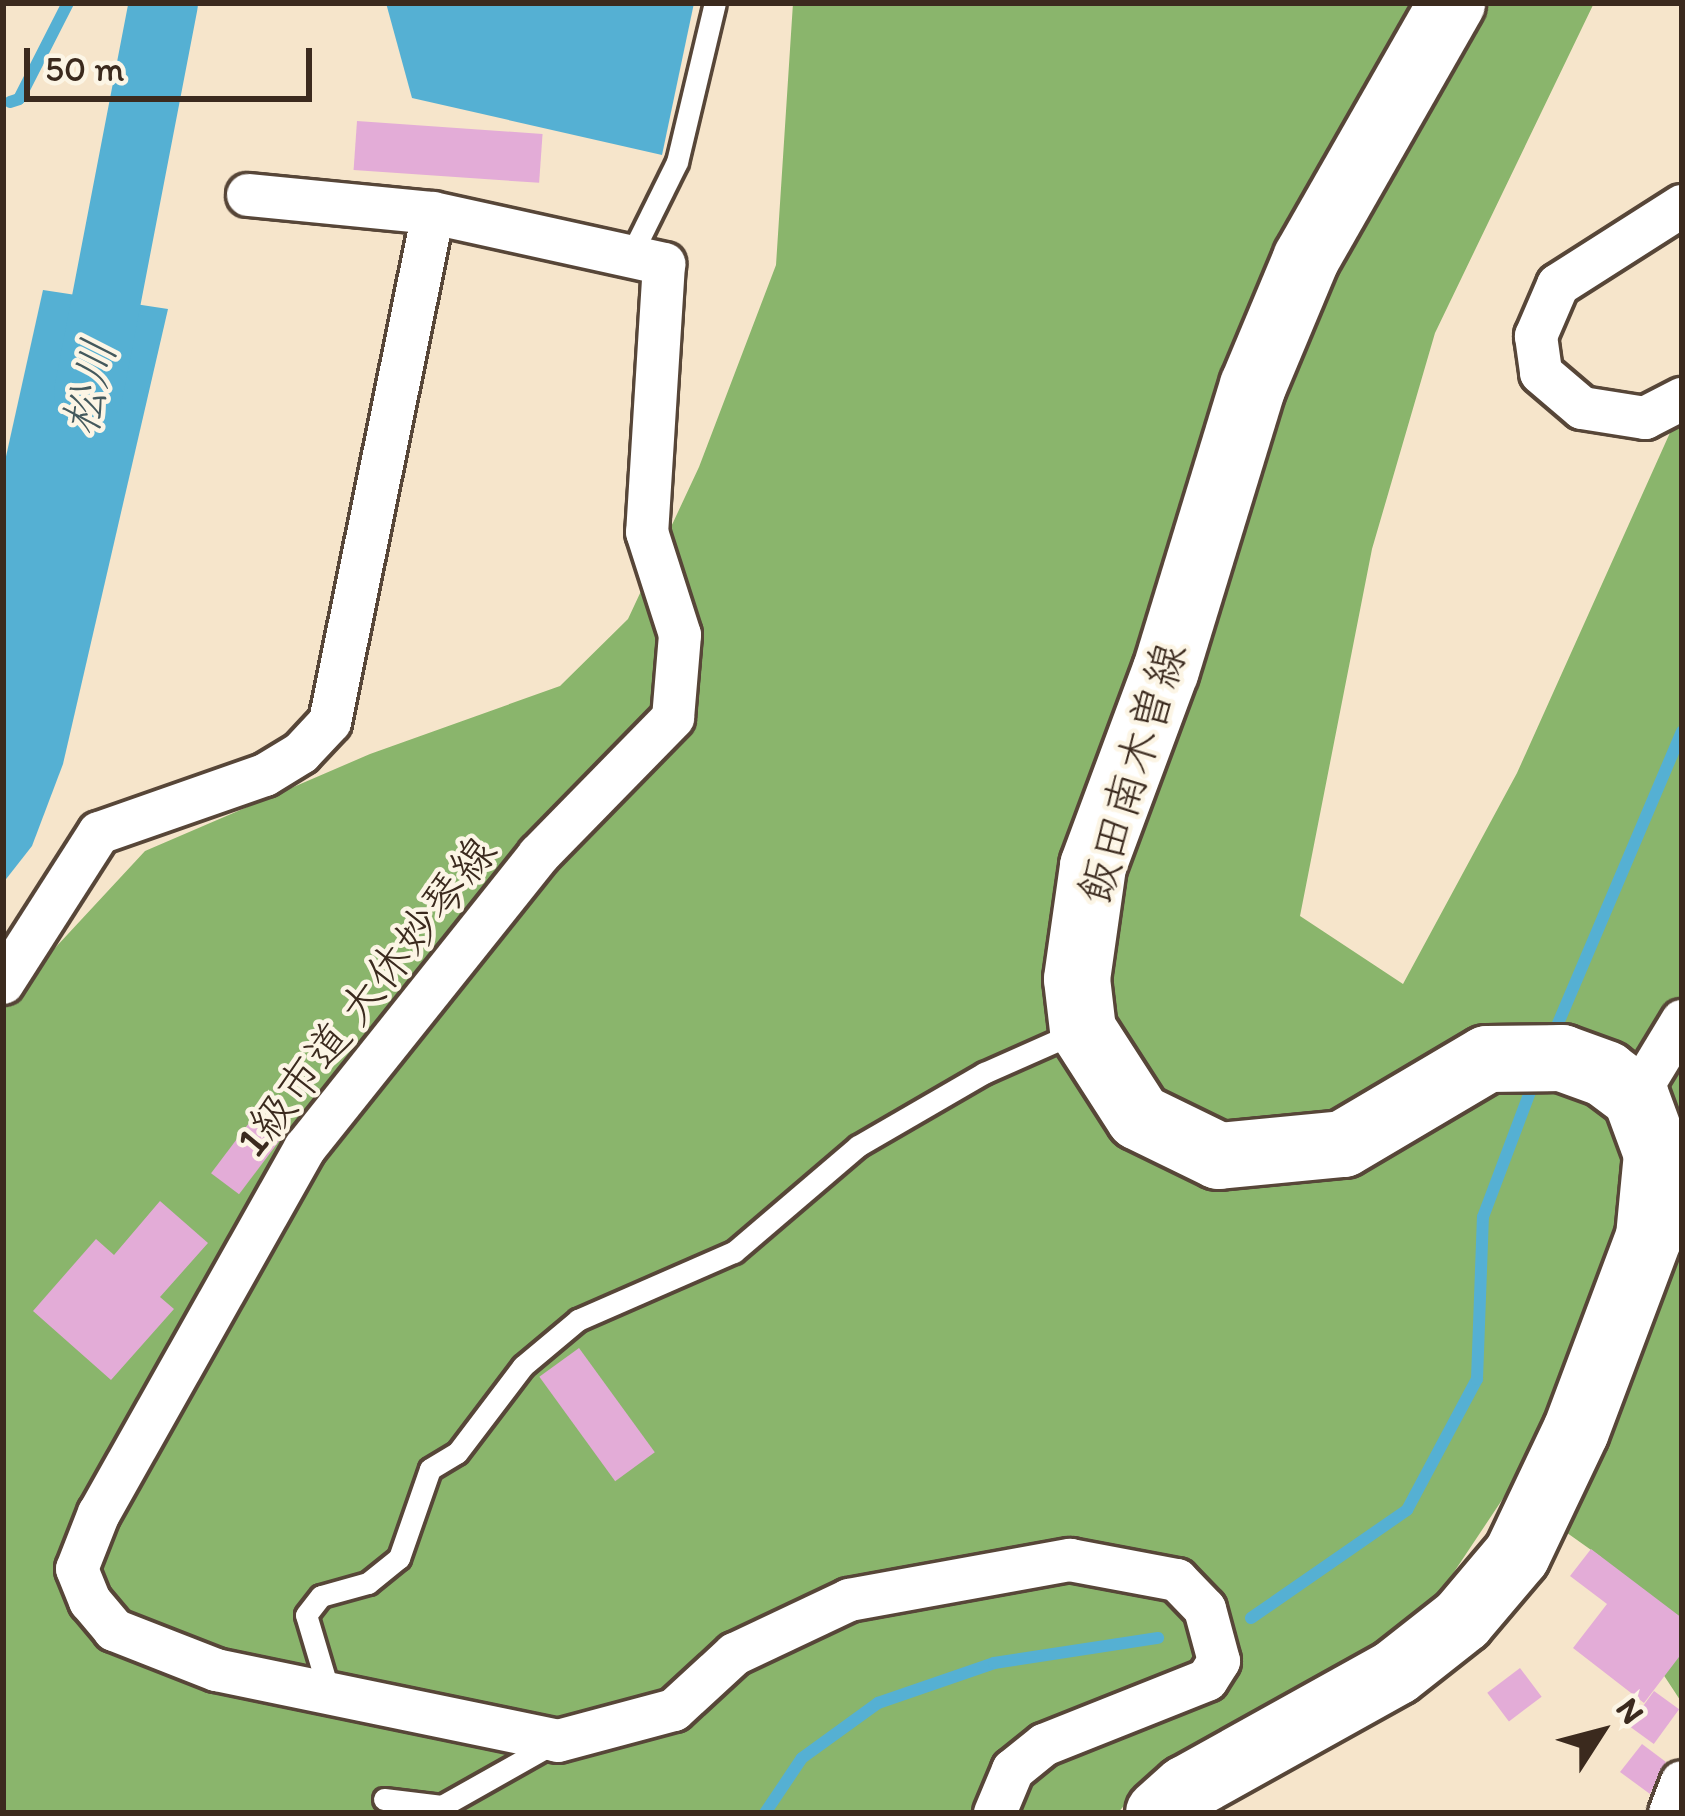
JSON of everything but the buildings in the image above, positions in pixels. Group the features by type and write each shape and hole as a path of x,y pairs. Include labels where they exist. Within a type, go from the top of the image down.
{"main road":[{"name":"飯田南木曽線","path":"1452,3 1306,259 1253,386 1166,670 1094,866 1077,979 1083,1030 1139,1117 1219,1156 1343,1144 1487,1059 1562,1058 1621,1086"},
{"path":"1159,1813 1186,1790 1396,1672 1462,1620 1517,1555 1576,1431 1649,1237 1657,1154 1621,1086"}],"street":[{"path":"248,195 433,212 630,257"},
{"path":"1682,206 1558,285 1536,336 1541,374 1582,408 1645,418 1682,399"},
{"path":"3,983 99,832 265,775 302,753 330,722 433,212"},
{"name":"1級市道 大休妙琴線","path":"630,257 664,264 647,532 680,634 674,718 539,855 304,1148 210,1305 77,1569 114,1630 216,1670 332,1698 558,1741 674,1710 735,1654 849,1600 1070,1560 1177,1580 1205,1609 1219,1661 1207,1680 1044,1745 1013,1770 995,1813"},
{"path":"1621,1086 1682,1021"},
{"path":"1670,1813 1682,1782"}],"lane":[{"path":"630,257 677,162 715,3"},
{"path":"332,1698 306,1616 321,1596 368,1583 399,1558 430,1469 457,1453 524,1366 578,1320 734,1252 858,1146 984,1073 1083,1030"},
{"path":"384,1799 442,1806 558,1741"}],"green space":[{"path":"793,3 1594,3 1435,333 1372,549 1300,916 1403,984 1517,773 1682,406 1682,1703 1623,1613 1601,1557 1508,1491 1432,1605 1336,1676 1156,1766 1118,1813 3,1813 3,1004 145,851 370,754 560,686 628,619 699,467 776,265"}],"water":[{"path":"386,3 694,3 662,155 412,98"},
{"path":"43,290 168,309 63,764 32,846 3,883 3,470"}],"waterway":[{"path":"10,102 19,99 68,3"},
{"name":"松川","path":"88,392 163,3"},
{"path":"1551,1040 1682,732"},
{"path":"1251,1618 1407,1510 1477,1379 1483,1217 1534,1081"},
{"path":"765,1813 802,1758 878,1703 994,1663 1158,1638"}]}
